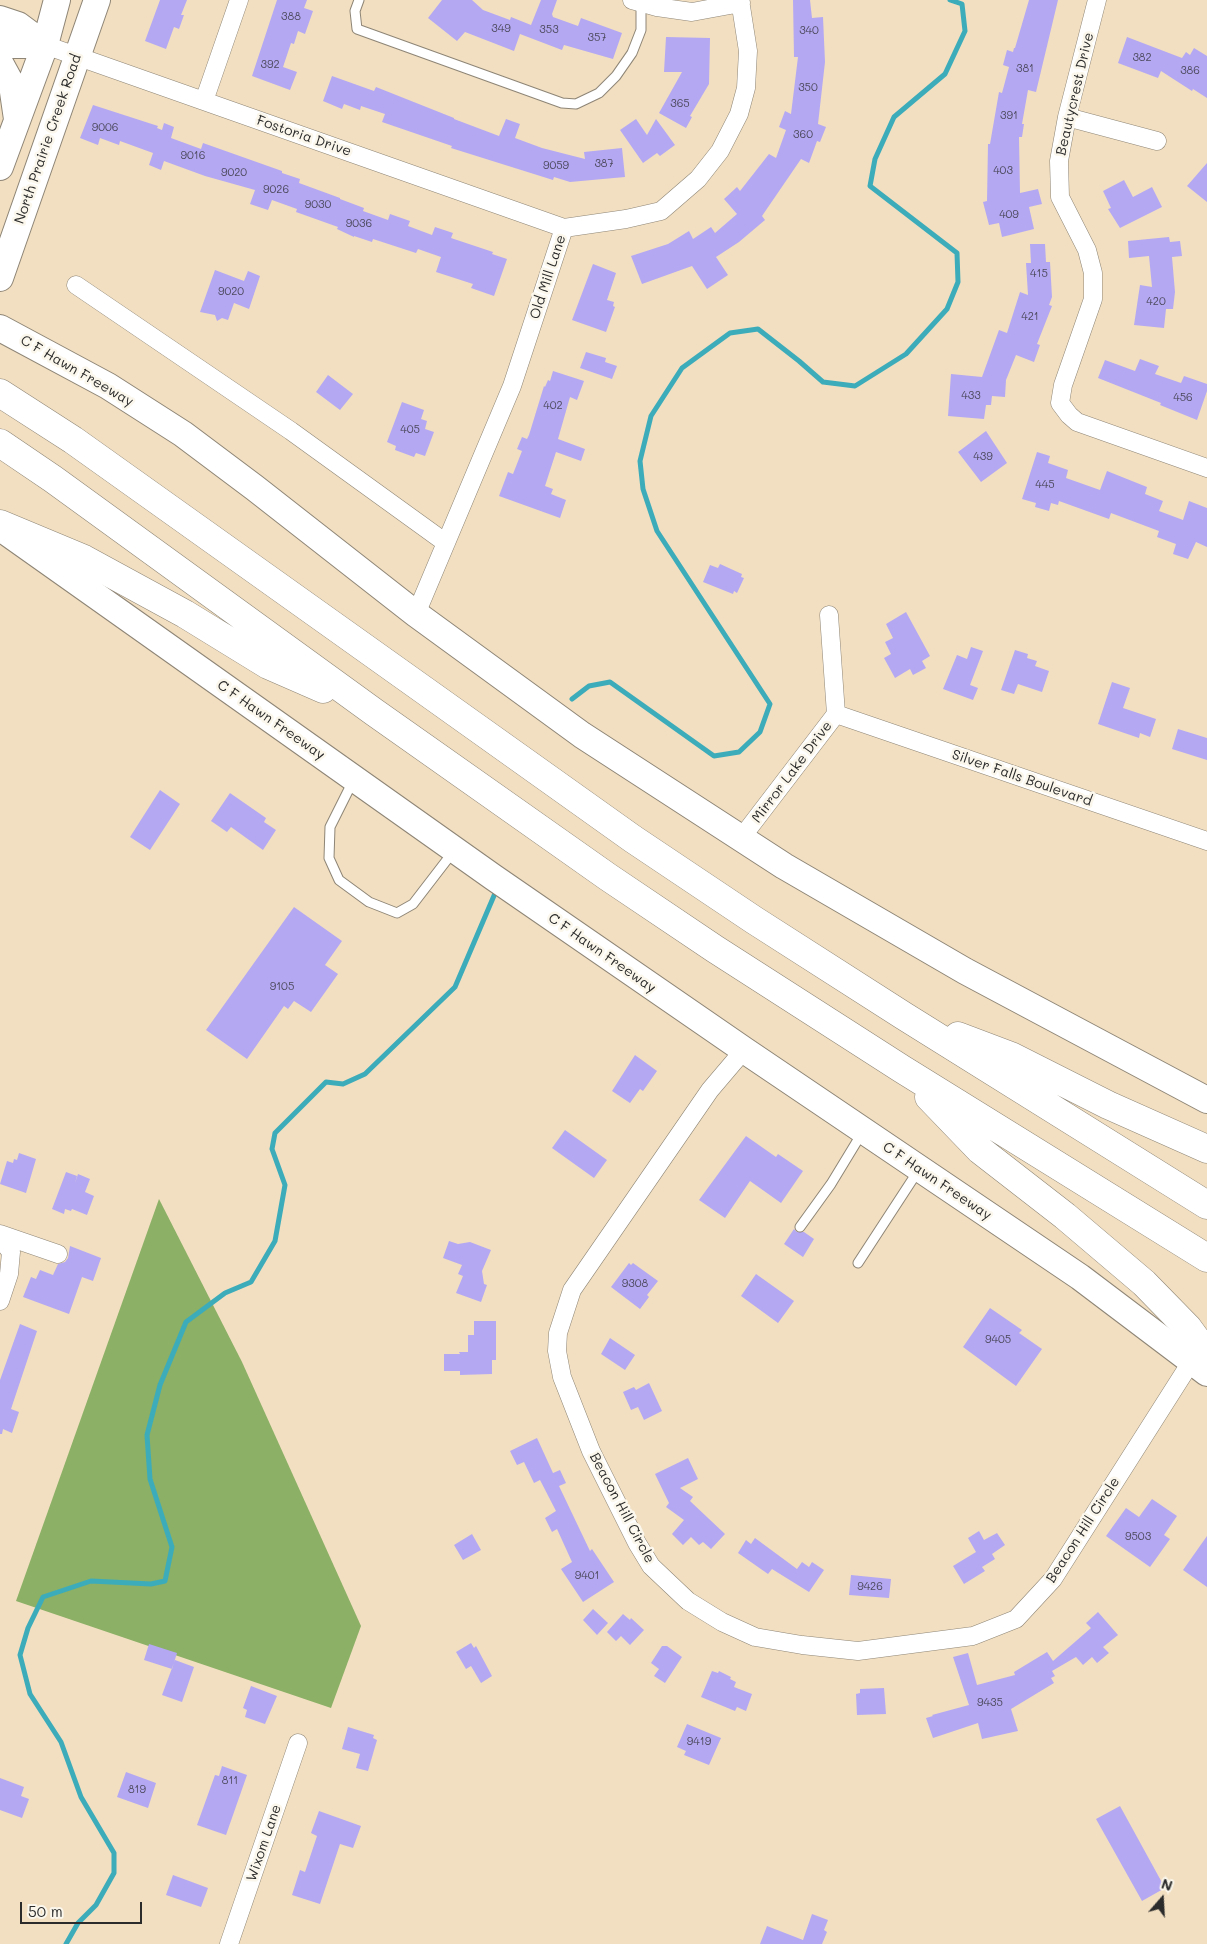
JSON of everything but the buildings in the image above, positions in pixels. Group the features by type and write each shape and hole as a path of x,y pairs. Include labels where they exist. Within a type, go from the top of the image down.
{"highway":[{"path":"0,393 81,446 633,839 754,920 904,1016 1207,1205"},
{"path":"0,443 53,479 374,712 608,877 715,949 902,1069 1207,1258"},
{"path":"0,526 84,559 185,614 268,665 374,712"},
{"path":"904,1016 1010,1056 1108,1105 1207,1150"},
{"path":"902,1069 980,1150 1065,1216 1144,1283 1188,1328 1202,1363"}],"main road":[{"path":"0,167 45,45 57,0"},
{"name":"North Prairie Creek Road","path":"0,278 97,0"},
{"path":"0,19 18,25 45,45"},
{"path":"0,41 10,44 45,45"},
{"path":"0,63 12,86 17,119"},
{"name":"C F Hawn Freeway","path":"0,328 108,386 183,434 416,614 582,735 793,871 965,971 1207,1100"},
{"name":"C F Hawn Freeway","path":"0,526 454,850 1202,1363"}],"street":[{"path":"204,101 239,0"},
{"name":"Beautycrest Drive","path":"1097,0 1067,117 1060,161 1060,196 1087,250 1093,273 1092,299 1063,385 1060,403 1077,422 1207,468"},
{"path":"638,1 692,12 741,2"},
{"name":"Old Mill Lane","path":"416,614 512,386 564,228 626,219 661,211 698,179 720,151 739,114 746,88 748,50 741,2"},
{"name":"Fostoria Drive","path":"45,45 564,228"},
{"path":"1067,117 1156,141"},
{"path":"76,285 291,431 446,543"},
{"name":"Mirror Lake Drive","path":"742,837 836,714 829,615"},
{"name":"Silver Falls Boulevard","path":"836,714 1207,841"},
{"name":"Beacon Hill Circle","path":"744,1050 710,1090 572,1290 558,1333 557,1351 562,1377 591,1451 650,1566 688,1602 722,1622 755,1637 802,1645 858,1651 973,1636 1016,1619 1053,1580 1202,1363"},
{"path":"0,1234 58,1254"},
{"path":"0,1238 11,1252 9,1274 0,1301"},
{"name":"Wixom Lane","path":"229,1944 298,1743"}],"lane":[{"path":"359,0 355,11 357,29 562,104 576,104 599,93 616,76 632,53 641,30 638,1"},
{"path":"354,779 330,827 329,858 339,880 369,902 397,913 413,904 454,850"},
{"path":"800,1227 831,1184 863,1131"},
{"path":"858,1263 920,1169"}],"green space":[{"path":"159,1199 242,1362 361,1626 331,1708 16,1601"}],"waterway":[{"path":"572,699 589,686 610,682 714,756 739,752 760,732 770,704 657,531 643,489 640,461 651,416 682,368 730,333 758,329 823,382 855,386 906,354 947,309 958,282 957,253 870,186 875,159 894,117 945,74 965,31 962,4 950,0"},
{"path":"66,1944 78,1923 96,1905 114,1873 114,1853 81,1797 61,1742 30,1694 20,1655 28,1628 43,1597 91,1581 151,1584 165,1581 172,1547 150,1479 147,1435 160,1385 186,1322 225,1293 251,1282 275,1241 285,1185 272,1149 275,1133 326,1082 343,1084 365,1074 455,987 496,891"}]}
